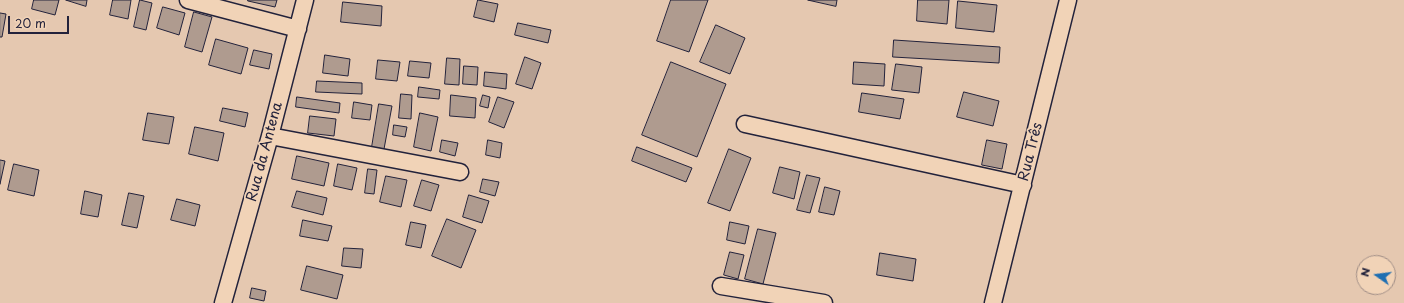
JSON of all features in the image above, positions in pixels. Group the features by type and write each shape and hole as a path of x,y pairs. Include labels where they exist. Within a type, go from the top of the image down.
{"street":[{"path":"188,0 298,29"},
{"name":"Rua da Antena","path":"223,303 270,136 305,0"},
{"name":"Rua Três","path":"993,303 1068,0"},
{"path":"745,124 1023,185"},
{"path":"270,136 460,172"},
{"path":"722,286 824,303"}],"building":[{"path":"34,0 59,0 55,15 32,9"},
{"path":"66,0 87,0 86,6"},
{"path":"113,0 131,0 128,19 110,15"},
{"path":"140,0 152,3 146,30 134,27"},
{"path":"248,0 277,0 275,7"},
{"path":"478,0 498,4 494,22 474,17"},
{"path":"671,0 708,0 689,52 657,41"},
{"path":"808,0 837,0 836,6"},
{"path":"918,0 949,0 947,24 917,21"},
{"path":"958,1 997,5 994,32 956,28"},
{"path":"343,2 382,6 381,26 341,22"},
{"path":"163,7 185,13 179,35 157,28"},
{"path":"194,12 212,17 202,52 185,47"},
{"path":"0,13 6,14 2,37 0,37"},
{"path":"518,23 551,30 548,43 515,35"},
{"path":"716,25 745,38 730,74 700,62"},
{"path":"216,39 248,48 241,74 209,65"},
{"path":"894,40 1000,47 999,63 893,57"},
{"path":"254,50 272,54 269,69 250,65"},
{"path":"325,55 350,59 348,76 323,73"},
{"path":"525,57 541,63 532,89 516,84"},
{"path":"447,58 460,59 459,85 445,84"},
{"path":"378,60 400,62 397,81 376,79"},
{"path":"410,61 431,63 429,78 408,76"},
{"path":"671,62 726,84 697,157 642,135"},
{"path":"854,62 885,64 884,86 853,84"},
{"path":"896,64 922,67 919,93 892,90"},
{"path":"464,66 478,67 477,85 463,84"},
{"path":"485,72 507,74 506,89 484,86"},
{"path":"317,81 362,83 362,94 316,92"},
{"path":"419,87 440,90 439,99 418,97"},
{"path":"964,92 999,101 993,126 957,117"},
{"path":"862,93 904,99 900,119 859,112"},
{"path":"401,94 412,95 411,119 399,118"},
{"path":"451,95 476,98 475,118 450,116"},
{"path":"483,95 490,97 488,108 480,106"},
{"path":"297,97 340,103 339,113 296,107"},
{"path":"498,97 514,102 504,128 489,122"},
{"path":"354,102 372,105 370,120 352,118"},
{"path":"379,104 392,106 384,149 372,147"},
{"path":"223,108 248,113 245,127 220,121"},
{"path":"148,113 174,117 169,144 143,140"},
{"path":"420,113 438,117 431,151 414,147"},
{"path":"310,116 336,119 334,136 308,133"},
{"path":"394,125 407,127 405,137 393,135"},
{"path":"195,127 224,133 218,161 189,154"},
{"path":"442,140 458,143 455,156 440,152"},
{"path":"488,140 502,143 500,158 486,155"},
{"path":"987,140 1007,144 1002,169 982,165"},
{"path":"637,147 692,168 686,182 632,161"},
{"path":"729,149 751,158 730,211 708,203"},
{"path":"297,156 329,163 324,186 292,179"},
{"path":"0,160 5,161 0,184"},
{"path":"14,164 39,170 34,196 8,190"},
{"path":"338,164 357,168 352,190 334,186"},
{"path":"780,167 800,172 794,199 773,193"},
{"path":"368,169 377,170 374,194 365,193"},
{"path":"807,175 820,178 810,213 797,210"},
{"path":"386,176 407,180 401,207 380,202"},
{"path":"483,179 499,182 495,196 480,192"},
{"path":"422,180 439,185 431,211 414,206"},
{"path":"825,187 840,191 834,215 819,212"},
{"path":"85,191 102,195 98,217 81,214"},
{"path":"297,191 327,198 323,215 292,207"},
{"path":"129,193 144,196 137,228 122,225"},
{"path":"469,195 489,201 482,223 463,217"},
{"path":"177,199 200,205 195,226 171,220"},
{"path":"447,219 476,230 461,268 432,256"},
{"path":"303,220 332,226 328,241 300,236"},
{"path":"411,222 426,225 421,248 406,245"},
{"path":"730,222 749,226 745,244 727,240"},
{"path":"758,229 776,233 763,284 745,279"},
{"path":"344,248 363,249 361,268 342,266"},
{"path":"730,252 744,255 738,279 724,275"},
{"path":"880,253 916,259 913,281 877,275"},
{"path":"307,266 343,275 337,299 301,290"},
{"path":"252,288 266,291 264,301 250,298"}]}
